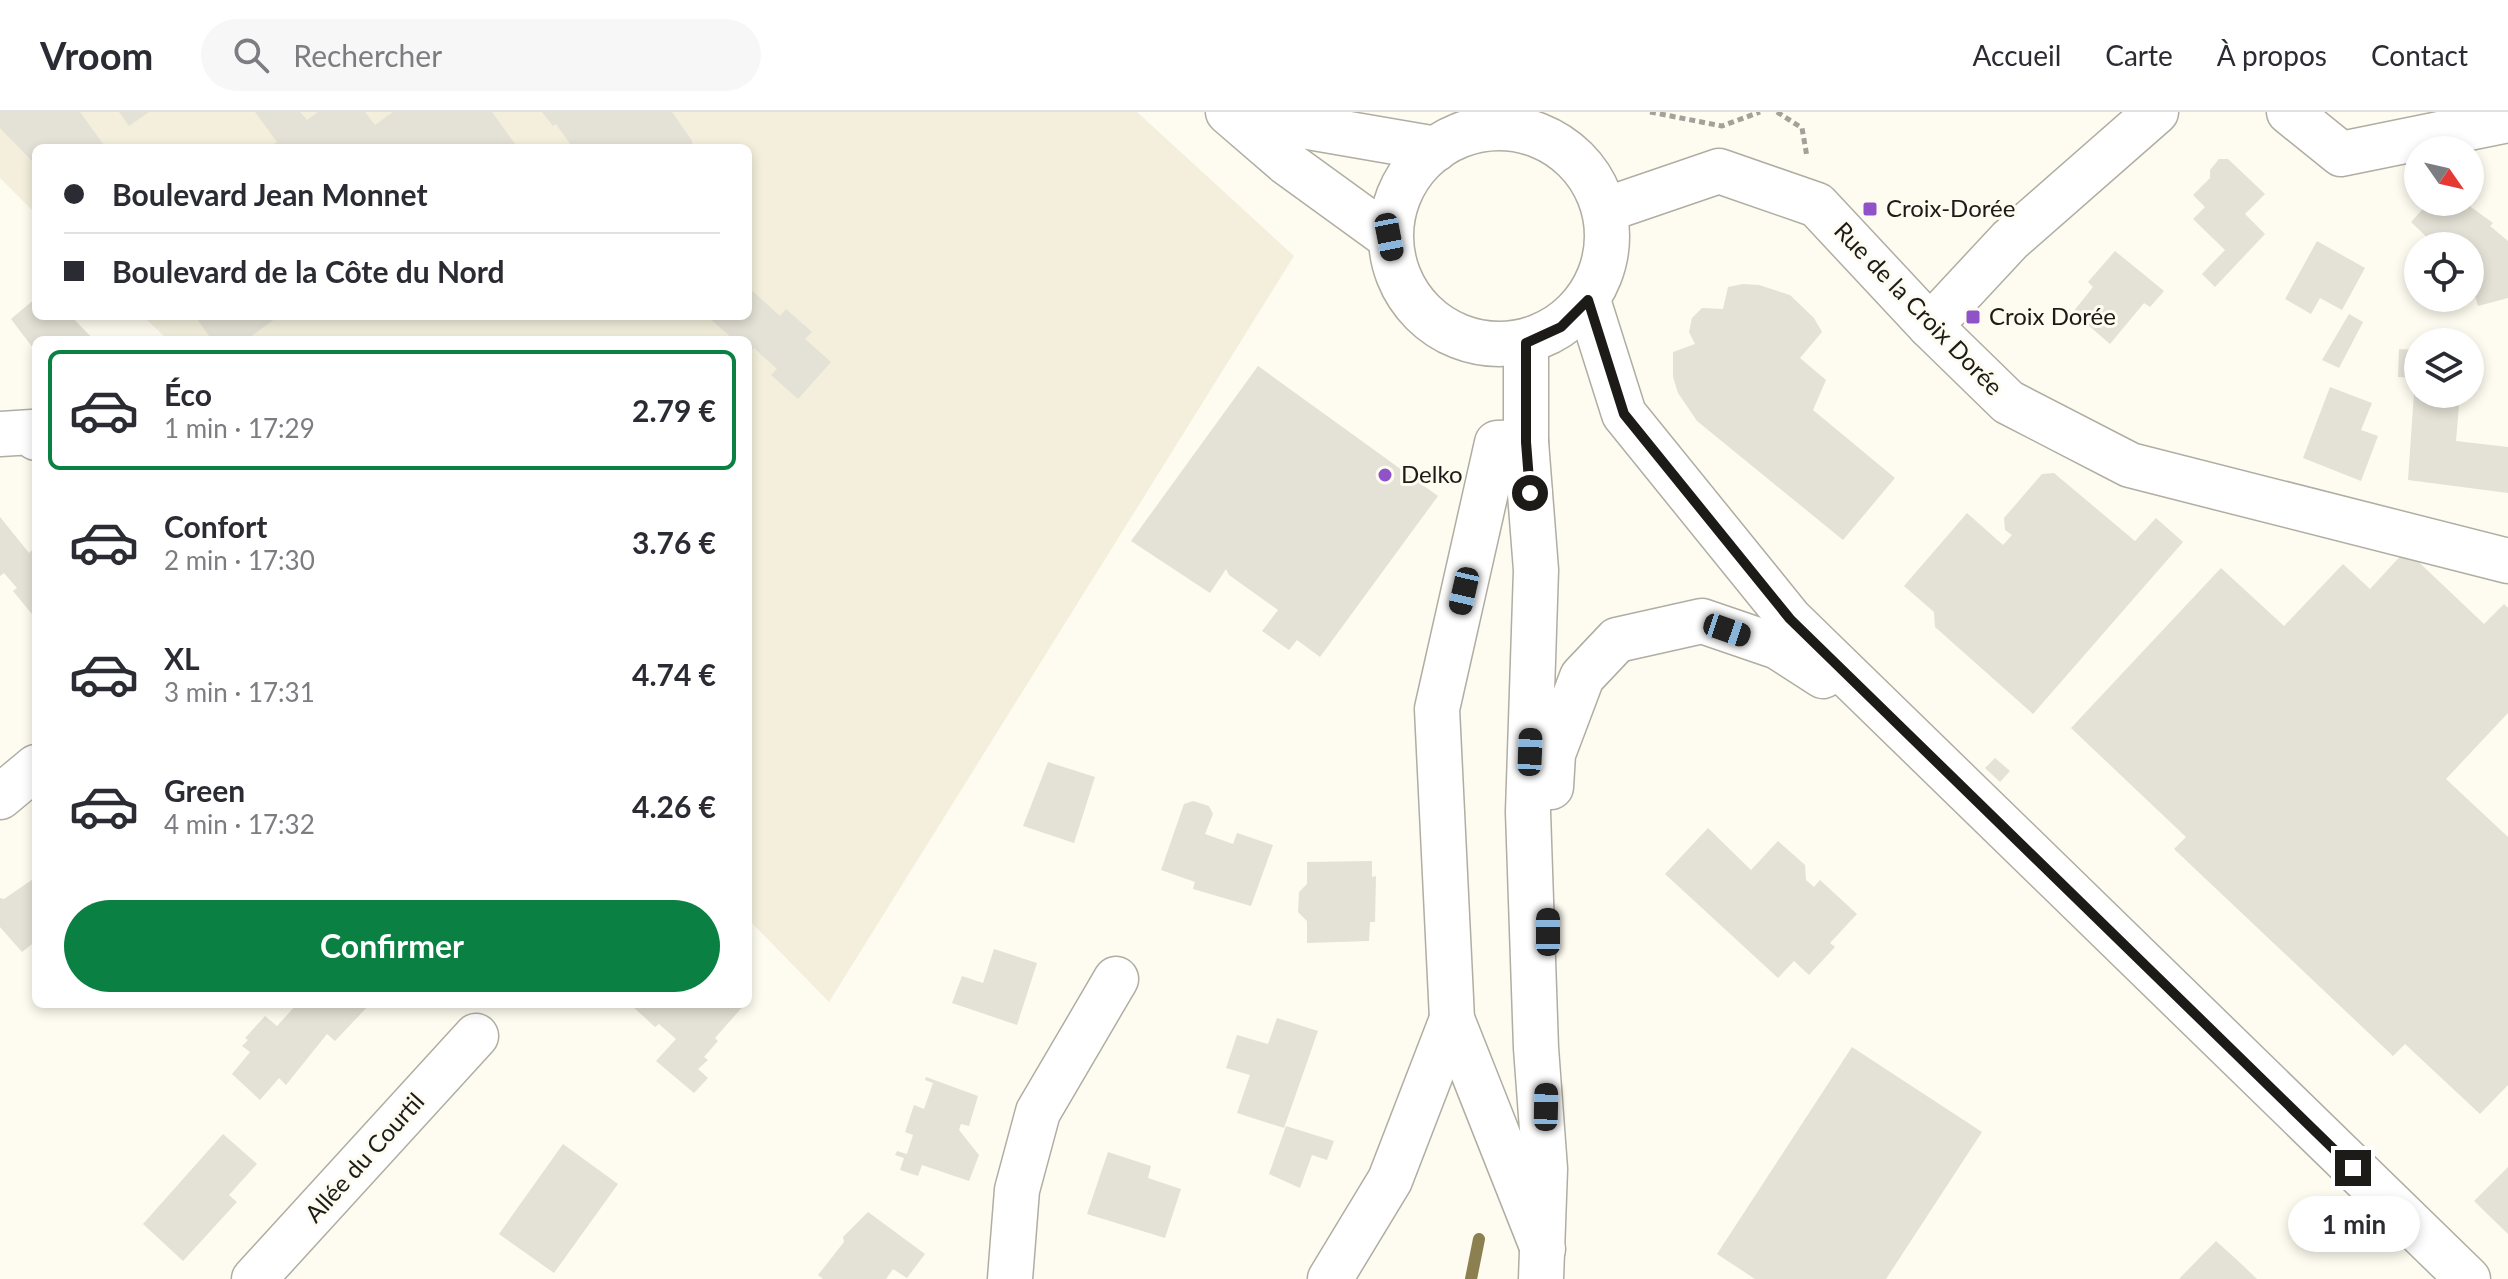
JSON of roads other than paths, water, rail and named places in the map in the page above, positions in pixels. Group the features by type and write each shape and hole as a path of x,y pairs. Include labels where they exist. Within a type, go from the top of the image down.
{"main road":[{"path":"1228,112 1287,163 1389,237"},
{"path":"1278,112 1297,125 1436,149"},
{"path":"1930,326 2010,240 2156,112"},
{"path":"2289,112 2341,154 2508,120"},
{"path":"1478,128 1517,128 1553,140 1590,175 1605,210 1604,266 1588,300 1561,327 1526,343 1490,346 1453,336 1422,314 1397,275 1389,237 1396,200 1421,159 1436,149 1452,137 1478,128"},
{"name":"Rue de la Croix Dorée","path":"1605,210 1719,171 1817,205 1930,326 2008,402 2130,465 2508,561"},
{"path":"1588,300 1624,414 1790,619 2468,1279"},
{"path":"1526,343 1526,442 1536,570 1528,812 1536,1048 1545,1169"},
{"path":"0,434 32,432"},
{"path":"1526,442 1497,443 1437,709 1452,1019 1542,1264"},
{"path":"1542,1264 1547,855 1553,754 1582,677 1617,640 1702,621 1778,647 1897,724"},
{"path":"0,797 32,770"},
{"path":"1010,1279 1017,1190 1038,1112 1116,979"},
{"path":"1330,1279 1390,1180 1452,1019"},
{"name":"Allée du Courtil","path":"254,1279 476,1036"}],"waterway":[{"path":"1471,1279 1479,1239"}],"place":[{"name":"Croix-Dorée","path":"1870,209"},
{"name":"Croix Dorée","path":"1973,317"},
{"name":"Delko","path":"1385,475"}]}
